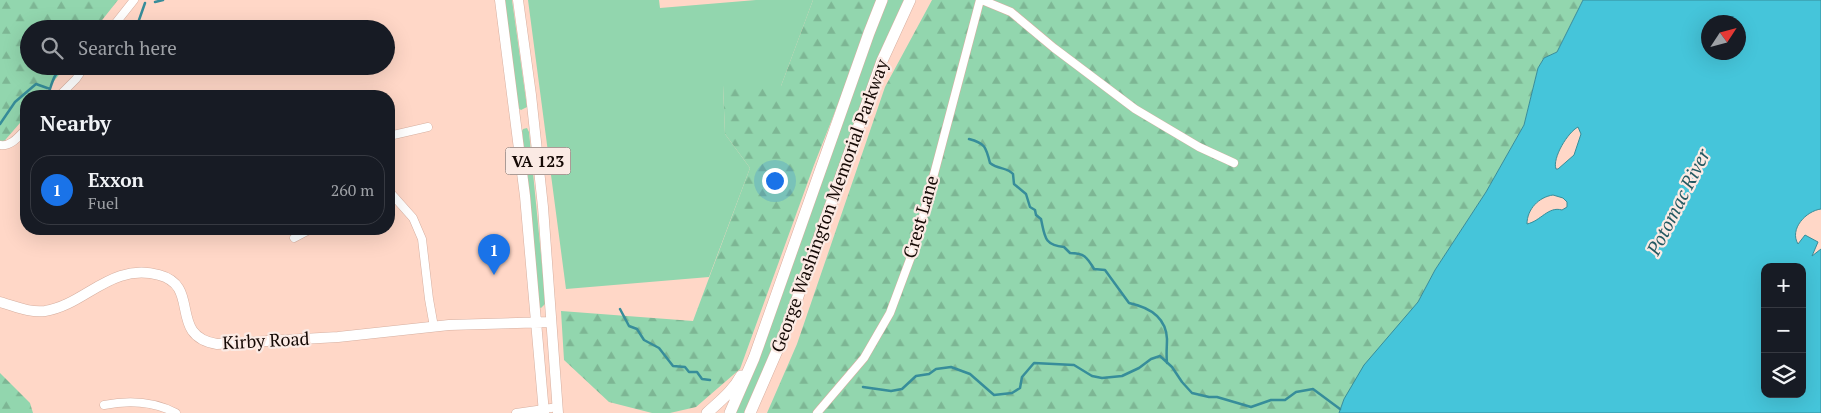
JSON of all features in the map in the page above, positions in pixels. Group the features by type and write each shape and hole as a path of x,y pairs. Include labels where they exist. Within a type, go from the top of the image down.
{"highway":[{"name":"George Washington Memorial Parkway","path":"730,413 759,344 882,0"},
{"name":"George Washington Memorial Parkway","path":"750,413 786,330 882,61 910,0"},
{"path":"707,413 736,384 759,344"}],"main road":[{"name":"VA 123","path":"500,0 517,121 544,412"},
{"name":"VA 123","path":"518,0 534,119 558,410"},
{"path":"517,121 534,119"},
{"name":"Kirby Road","path":"0,302 30,311 46,310 58,307 118,277 150,273 164,276 177,285 182,296 191,330 202,340 225,345 434,327 552,322"}],"street":[{"path":"119,20 134,0"},
{"path":"981,0 1011,12 1054,48 1135,109 1199,147 1234,163"},
{"name":"Crest Lane","path":"817,413 864,358 890,313 915,246 981,0"},
{"path":"65,90 79,75"},
{"path":"395,135 428,127"},
{"path":"0,145 6,146 10,144 20,135"},
{"path":"395,201 413,218 422,239 434,327"},
{"path":"294,238 300,235"},
{"path":"104,405 120,402 148,403 176,413"},
{"path":"516,413 558,410"}],"green space":[{"path":"0,0 118,0 102,20 20,20 20,75 59,75 47,90 20,90 20,123 0,146"},
{"path":"502,0 512,0 527,107 521,110 518,108"},
{"path":"528,0 659,0 660,8 756,0 813,0 781,86 723,86 725,134 750,168 709,277 566,289"},
{"path":"813,0 879,0 814,165 740,369 696,407 670,413 652,413 609,402 564,360 561,311 693,321 750,168 725,134 723,85 781,86"},
{"path":"886,0 905,0 768,363 744,413 735,413"},
{"path":"932,0 1583,0 1557,52 1544,58 1538,68 1524,125 1486,192 1435,270 1418,302 1344,399 1339,413 767,413 797,344 885,87"},
{"path":"527,128 529,132 545,295 545,304 541,308 539,307 522,131"},
{"path":"0,373 30,403 33,413 0,413"}],"water":[{"name":"Potomac River","path":"1583,0 1821,0 1821,209 1810,213 1800,222 1797,227 1796,238 1798,244 1805,235 1818,242 1812,256 1821,249 1821,413 1339,413 1344,399 1364,365 1418,302 1435,270 1486,192 1524,125 1538,68 1544,58 1557,52","holes":["1578,127 1581,134 1574,155 1556,169 1556,158 1559,152 1570,134","1553,195 1563,198 1567,202 1567,207 1562,210 1557,209 1548,212 1527,224 1529,213 1535,205 1543,198"]}],"waterway":[{"path":"155,2 163,0"},
{"path":"139,20 145,3"},
{"path":"29,90 36,84 50,89 56,75"},
{"path":"0,124 20,98"},
{"path":"969,139 984,146 990,163 1013,174 1014,184 1026,194 1030,207 1035,210 1036,215 1041,219 1046,239 1049,242 1064,247 1070,253 1085,256 1094,269 1105,270 1129,303 1149,310 1160,319 1166,331 1167,363"},
{"path":"620,309 629,326 637,329 644,340 659,348 673,366 685,367 689,372 697,372 702,379 710,380"},
{"path":"863,387 891,391 902,389 916,376 929,374 936,369 951,367 970,374 994,395 1012,393 1020,388 1022,377 1034,363 1074,365 1092,376 1102,378 1122,376 1139,368 1151,359 1160,356 1172,367 1192,393 1217,397 1251,407 1271,400 1285,400 1296,392 1313,389 1340,409"}],"place":[{"name":"Exxon","path":"494,275"}]}
